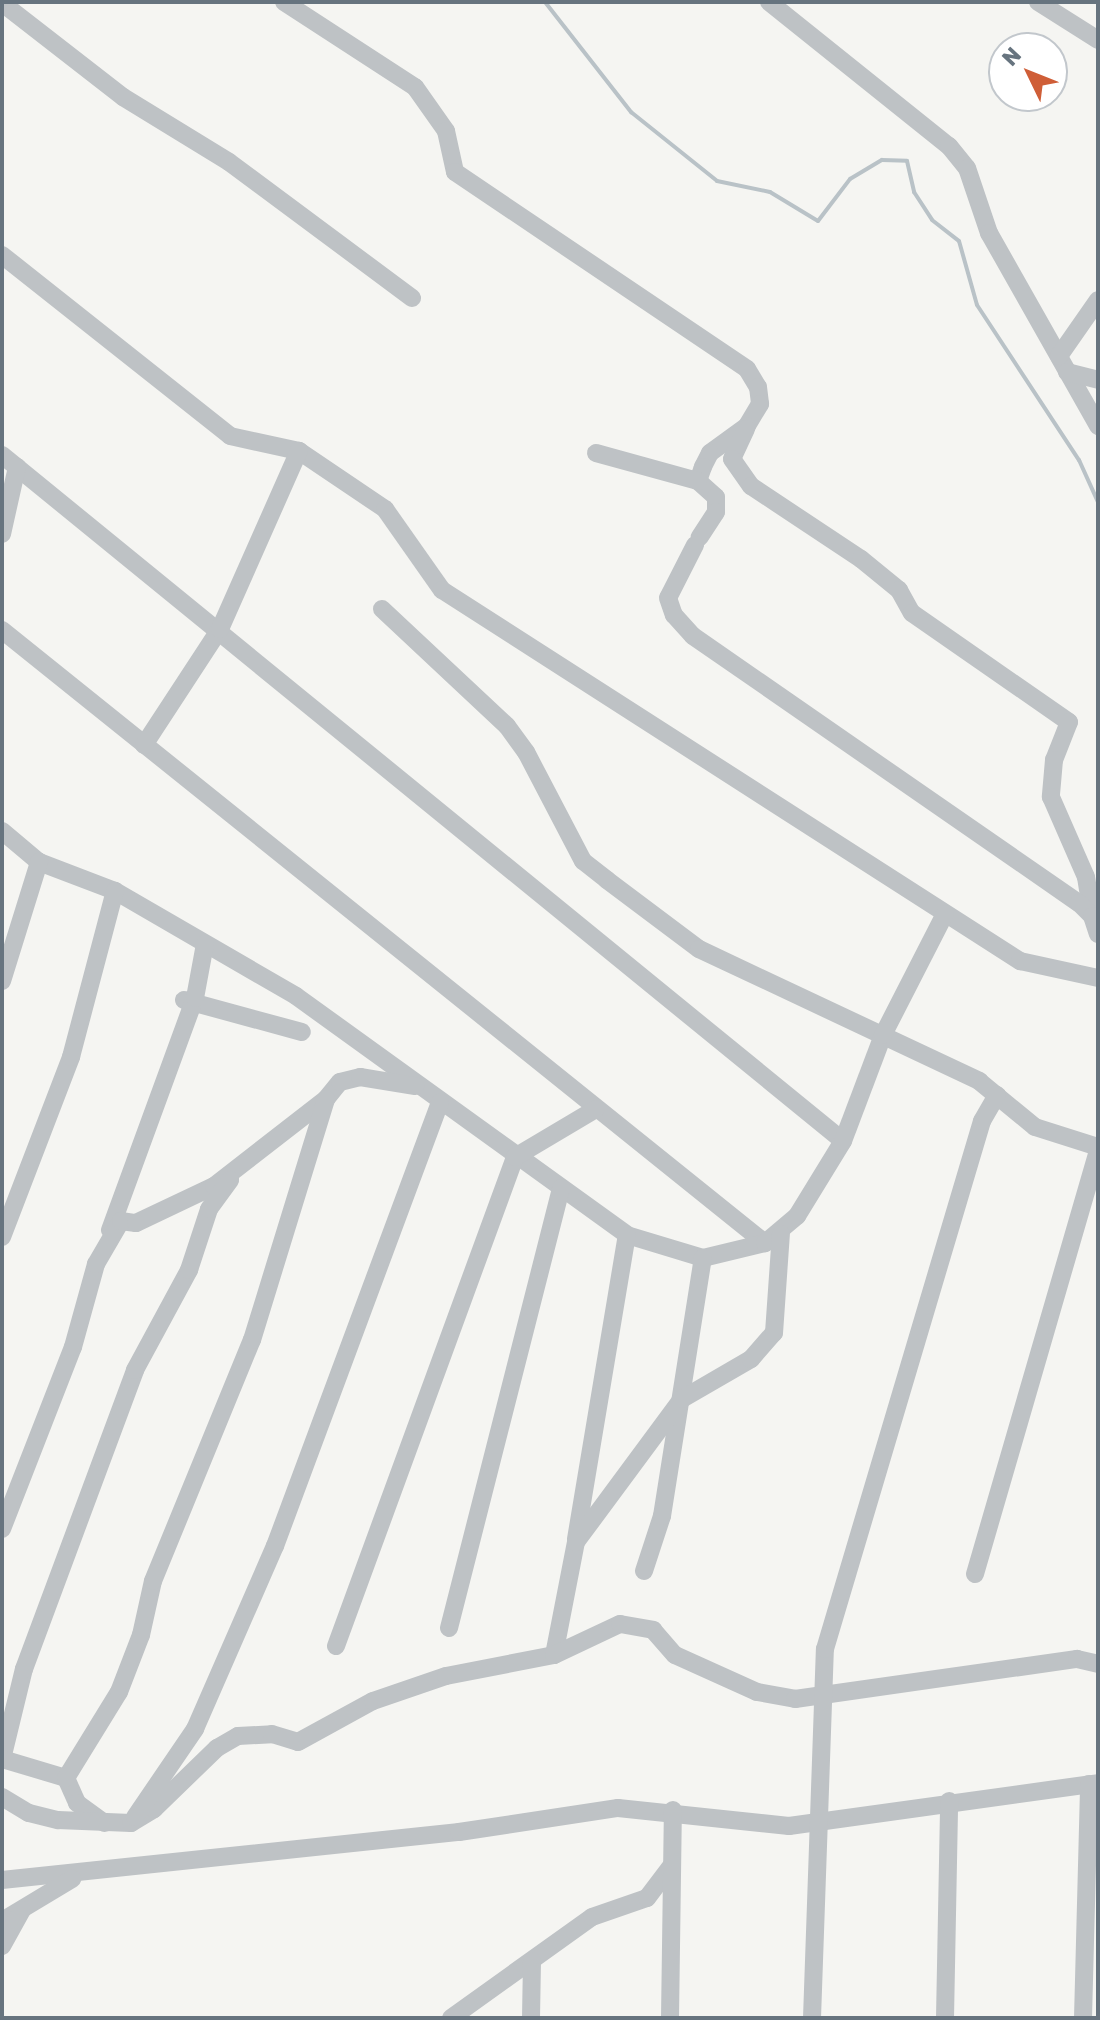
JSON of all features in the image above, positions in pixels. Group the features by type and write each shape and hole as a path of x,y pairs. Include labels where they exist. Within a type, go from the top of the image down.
{"street":[{"path":"284,2 415,87 446,131 455,172 747,369 758,387 760,404 732,459 751,486 861,559 899,590 912,613 1069,722 1054,760 1051,797 1086,877 1098,934"},
{"path":"769,2 949,146 967,168 989,233 1098,426"},
{"path":"1038,2 1098,40"},
{"path":"2,3 123,97 229,162 412,298"},
{"path":"2,255 230,436 299,451 385,509 442,590 1020,961 1098,978"},
{"path":"1063,364 1098,300"},
{"path":"1063,364 1098,380"},
{"path":"698,481 710,453 747,426"},
{"path":"144,745 220,629 299,451"},
{"path":"596,453 698,481 716,497 716,512 668,598 674,615 693,636 1092,916"},
{"path":"2,455 220,629 843,1141"},
{"path":"2,534 17,467"},
{"path":"382,609 507,726 526,752 583,861 699,949 979,1081 1035,1127 1098,1148 975,1574"},
{"path":"2,630 596,1109 773,1239 778,1308 769,1341 751,1359 682,1399 576,1542"},
{"path":"2,831 39,862 115,891 296,996 440,1103 627,1235 703,1258 773,1239 843,1141 883,1035 945,914"},
{"path":"2,981 39,862"},
{"path":"2,1237 71,1057 115,891"},
{"path":"2,1529 73,1347 205,944"},
{"path":"188,1002 302,1032"},
{"path":"105,1244 121,1221 136,1223 177,1206 246,1164 326,1099 340,1082 360,1077 418,1086"},
{"path":"812,2018 816,1821 822,1797 820,1697 829,1634 982,1121 997,1095"},
{"path":"66,1778 119,1692 141,1635 153,1581 252,1340 326,1099"},
{"path":"131,1823 195,1729 275,1546 440,1103"},
{"path":"336,1646 515,1157 596,1109"},
{"path":"110,1826 77,1803 66,1778 2,1759 24,1669 135,1370 189,1270 209,1209 246,1164"},
{"path":"2,1193 20,1185"},
{"path":"449,1628 561,1188"},
{"path":"554,1655 627,1235"},
{"path":"644,1571 662,1516 703,1258"},
{"path":"2,1797 29,1813 110,1826 131,1823 154,1809 217,1748 238,1736 272,1734 298,1742 373,1701 446,1676 554,1655 620,1624 640,1625 653,1630 675,1655 757,1692 795,1699 1077,1659 1098,1664"},
{"path":"2,1880 459,1832 618,1808 673,1810 789,1826 1093,1783 1083,2018"},
{"path":"945,2018 949,1801"},
{"path":"670,2018 673,1810"},
{"path":"451,2018 592,1917 647,1898 670,1867"},
{"path":"2,1921 81,1874"},
{"path":"2,1946 24,1906"},
{"path":"531,2018 532,1961"}],"waterway":[{"path":"493,2 516,2"},
{"path":"545,2 631,112 717,181 770,192 818,221 850,179 882,160 907,161 914,192 932,220 959,241 977,305 1079,460 1098,502"}]}
